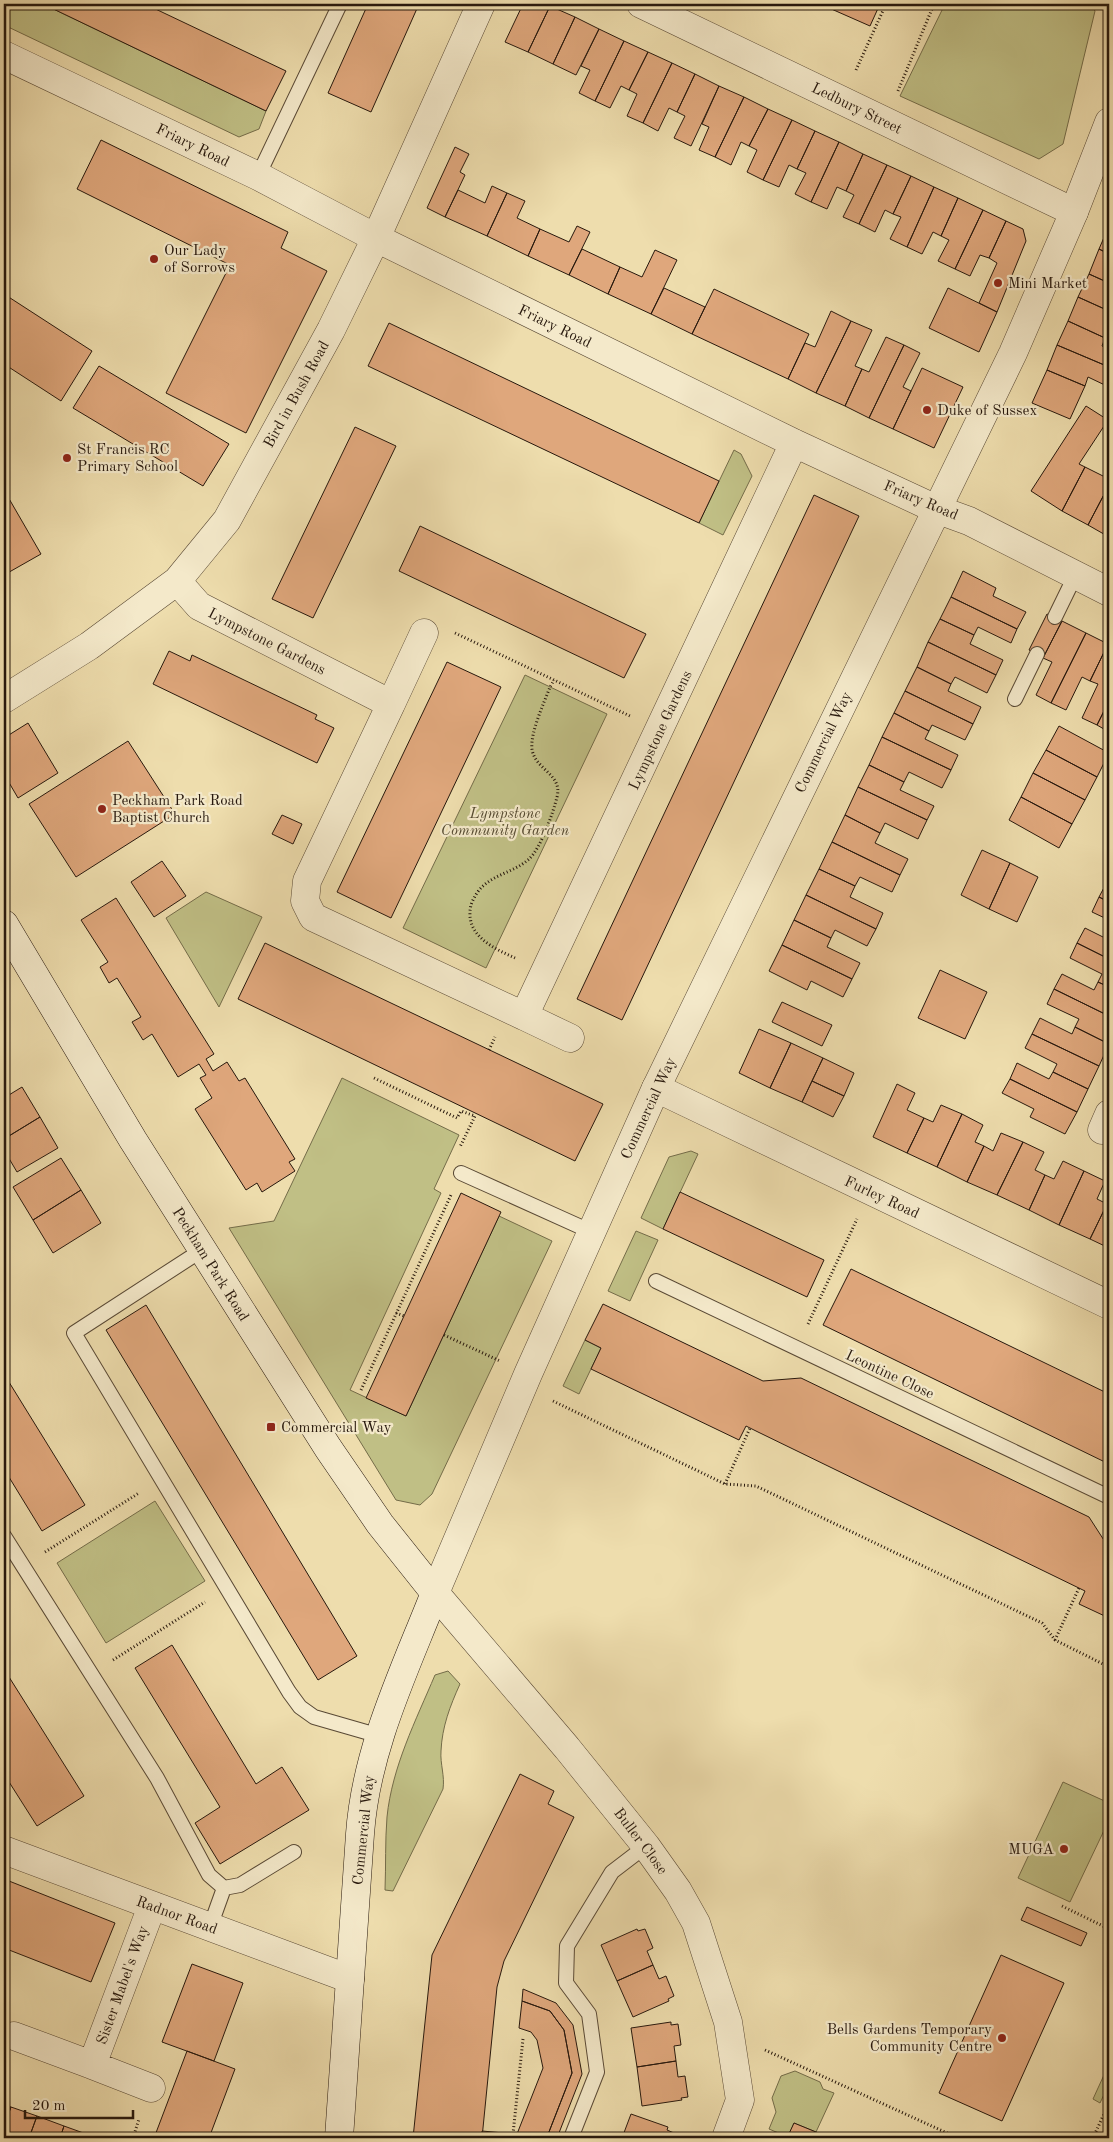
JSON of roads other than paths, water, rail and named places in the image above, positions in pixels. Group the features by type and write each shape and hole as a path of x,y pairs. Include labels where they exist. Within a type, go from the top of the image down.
{"street":[{"name":"Bird in Bush Road","path":"4,699 89,646 177,581 227,520 331,330 376,238 481,4"},
{"name":"Ledbury Street","path":"641,4 1074,212"},
{"name":"Friary Road","path":"4,55 258,176 376,238 794,443 936,509 969,521 1109,592"},
{"name":"Commercial Way","path":"338,2138 362,1811 369,1769 380,1736 435,1594 526,1381 656,1088 1013,353 1074,212 1102,163 1109,122"},
{"name":"Lympstone Gardens","path":"524,1016 794,443"},
{"name":"Lympstone Gardens","path":"177,581 199,606 391,704"},
{"path":"424,633 307,881 305,901 314,917 570,1038"},
{"name":"Peckham Park Road","path":"4,924 202,1250 328,1448 380,1524 435,1594"},
{"name":"Furley Road","path":"656,1088 870,1192 1109,1304"},
{"name":"Buller Close","path":"435,1594 567,1748 646,1846 678,1891 696,1923 730,2034 740,2100 726,2138"},
{"name":"Radnor Road","path":"4,1850 350,1979"},
{"name":"Sister Mabel's Way","path":"92,2066 152,1906"},
{"path":"14,2036 150,2088"}],"lane":[{"path":"258,176 340,4"},
{"path":"1055,617 1075,576"},
{"path":"1014,699 1037,654"},
{"path":"461,1173 592,1232"},
{"path":"202,1250 74,1333 226,1588 300,1707 314,1716 380,1736"},
{"name":"Leontine Close","path":"656,1281 1109,1496"},
{"path":"4,1536 157,1778 210,1875 224,1888"},
{"path":"571,2138 597,2072 589,2014 566,1983 567,1946 612,1872 646,1846"},
{"path":"224,1888 240,1885 294,1852"},
{"path":"210,1927 224,1888"}],"place":[{"name":"Our Lady of Sorrows","path":"154,259"},
{"name":"Mini Market","path":"998,283"},
{"name":"Duke of Sussex","path":"927,410"},
{"name":"St Francis RC Primary School","path":"67,458"},
{"name":"Peckham Park Road Baptist Church","path":"102,809"},
{"name":"Commercial Way","path":"271,1427"},
{"name":"MUGA","path":"1064,1849"},
{"name":"Bells Gardens Temporary Community Centre","path":"1002,2038"}],"park label":[{"name":"Lympstone Community Garden","path":"505,822"}]}
